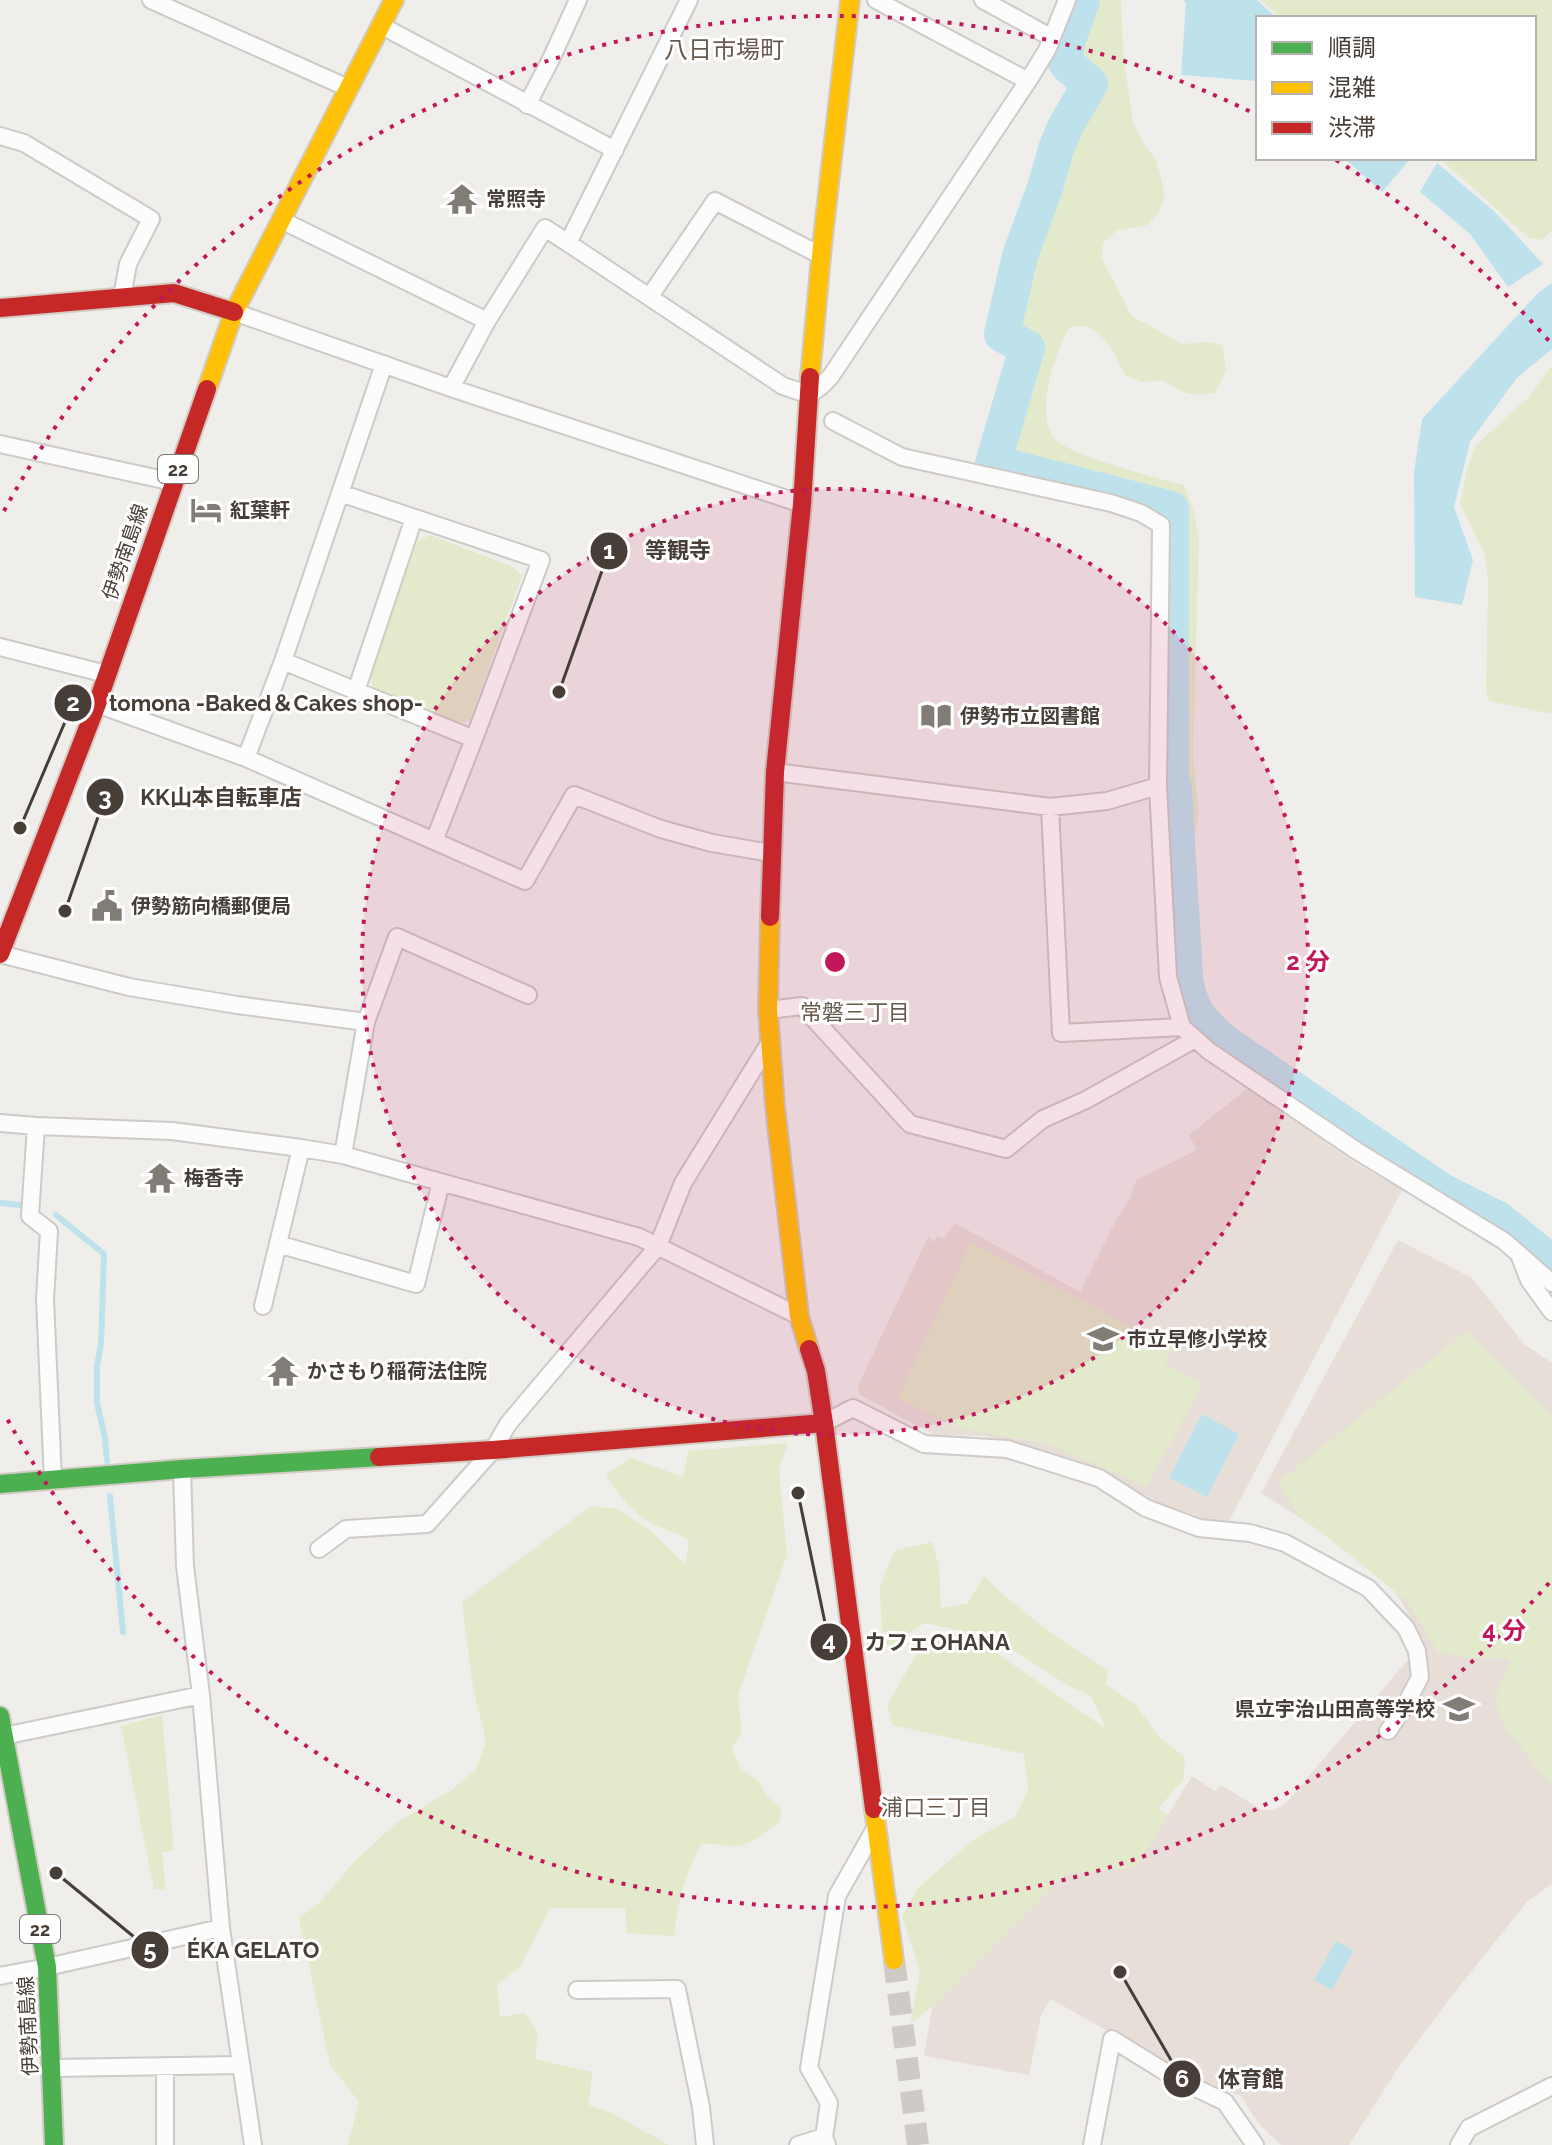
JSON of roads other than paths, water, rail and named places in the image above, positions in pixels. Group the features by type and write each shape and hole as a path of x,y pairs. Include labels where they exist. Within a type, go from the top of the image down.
{"street":[{"path":"151,0 348,88"},
{"name":"伊勢南島線","path":"1,948 97,704 234,312 394,0"},
{"path":"527,105 578,0"},
{"path":"568,243 689,0"},
{"path":"850,0 822,256 802,504 775,772 768,1010 775,1106 799,1316 816,1371 824,1423 894,1960"},
{"path":"876,0 1028,81"},
{"path":"983,0 1052,38"},
{"path":"451,388 487,321 545,228 783,386 809,394 818,390 831,376 1028,81 1047,50 1067,0"},
{"path":"380,25 615,150"},
{"path":"0,136 24,143 151,219 128,264 122,297"},
{"path":"650,296 715,201 822,256"},
{"path":"281,220 487,321"},
{"path":"0,308 174,293 802,504"},
{"path":"246,758 283,661 384,364"},
{"path":"833,421 902,457 1111,503 1141,513 1161,525 1158,786 1168,977 1182,1027 1209,1051 1357,1151 1504,1241 1552,1283"},
{"path":"0,444 173,482"},
{"path":"340,493 541,560 434,841"},
{"path":"356,691 414,518"},
{"path":"0,647 106,674"},
{"path":"283,661 474,739"},
{"path":"97,704 246,758 525,881 574,795 661,829 712,843 771,853"},
{"path":"775,772 1050,807 1107,801 1158,786"},
{"path":"1050,807 1061,1033 1182,1027"},
{"path":"343,1155 366,1022 397,937 528,995"},
{"path":"1,948 129,987 366,1022"},
{"path":"768,1010 802,1006 910,1124 1006,1149 1043,1119 1086,1100 1195,1039"},
{"path":"319,1549 346,1529 427,1524 493,1450 508,1424 658,1246 683,1183 770,1042"},
{"path":"0,1123 172,1131 343,1155 625,1232 799,1316"},
{"path":"36,1126 30,1216 49,1231 45,1299 53,1480"},
{"path":"263,1306 301,1148"},
{"path":"278,1244 416,1284 441,1182"},
{"path":"1518,1252 1529,1280 1552,1312"},
{"path":"0,1484 182,1469 493,1450 824,1423 853,1408 924,1444 1019,1452 1099,1478 1146,1508 1199,1528 1250,1533 1285,1543 1368,1588 1406,1628 1417,1651 1420,1677 1388,1731"},
{"path":"182,1469 185,1566 201,1695 221,1928 253,2145"},
{"path":"4,1736 201,1695"},
{"name":"伊勢南島線","path":"0,1716 47,1967 54,2145"},
{"path":"798,2145 826,2141 829,2103 809,2068 837,1896 876,1827"},
{"path":"0,1976 221,1928"},
{"path":"577,1990 677,1989 701,2107 705,2145"},
{"path":"1092,2145 1112,2039 1175,2078 1225,2102 1255,2145"},
{"path":"52,2068 241,2065"},
{"path":"165,2066 165,2145"},
{"path":"1459,2145 1469,2128 1552,2086"}],"water":[{"path":"1183,0 1257,0 1275,16 1256,16 1256,82 1181,75 1186,4"},
{"path":"1346,160 1409,160 1382,192"},
{"path":"1437,163 1495,212 1543,264 1508,287 1470,234 1420,192"},
{"path":"1552,283 1552,349 1516,379 1470,442 1454,507 1473,560 1462,605 1415,597 1414,472 1422,419 1539,292"},
{"path":"1202,1414 1239,1434 1207,1497 1169,1478"},
{"path":"1336,1941 1354,1950 1332,1990 1314,1980"}],"waterway":[{"path":"1082,0 1064,59 1090,84 1056,149 1020,256 1002,334 1027,348 993,463 1171,509 1171,777 1185,977 1190,998 1203,1021 1224,1042 1442,1191 1498,1219 1552,1263"},
{"path":"0,1203 29,1206"},
{"path":"56,1215 104,1254 97,1403 107,1461"},
{"path":"110,1496 123,1632"}],"tunnel":[{"path":"894,1960 918,2145"}],"place":[{"name":"常照寺","path":"462,199"},
{"name":"紅葉軒","path":"206,510"},
{"name":"等観寺","path":"559,692"},
{"name":"伊勢市立図書館","path":"936,716"},
{"name":"tomona -Baked＆Cakes shop-","path":"20,828"},
{"name":"伊勢筋向橋郵便局","path":"107,906"},
{"name":"KK山本自転車店","path":"65,911"},
{"name":"梅香寺","path":"160,1178"},
{"name":"市立早修小学校","path":"1103,1339"},
{"name":"かさもり稲荷法住院","path":"283,1371"},
{"name":"カフェOHANA","path":"798,1493"},
{"name":"県立宇治山田高等学校","path":"1459,1709"},
{"name":"ÉKA GELATO","path":"56,1873"},
{"name":"体育館","path":"1120,1972"}],"district":[{"name":"八日市場町","path":"724,49"},
{"name":"常磐三丁目","path":"855,1012"},
{"name":"浦口三丁目","path":"936,1807"}]}
